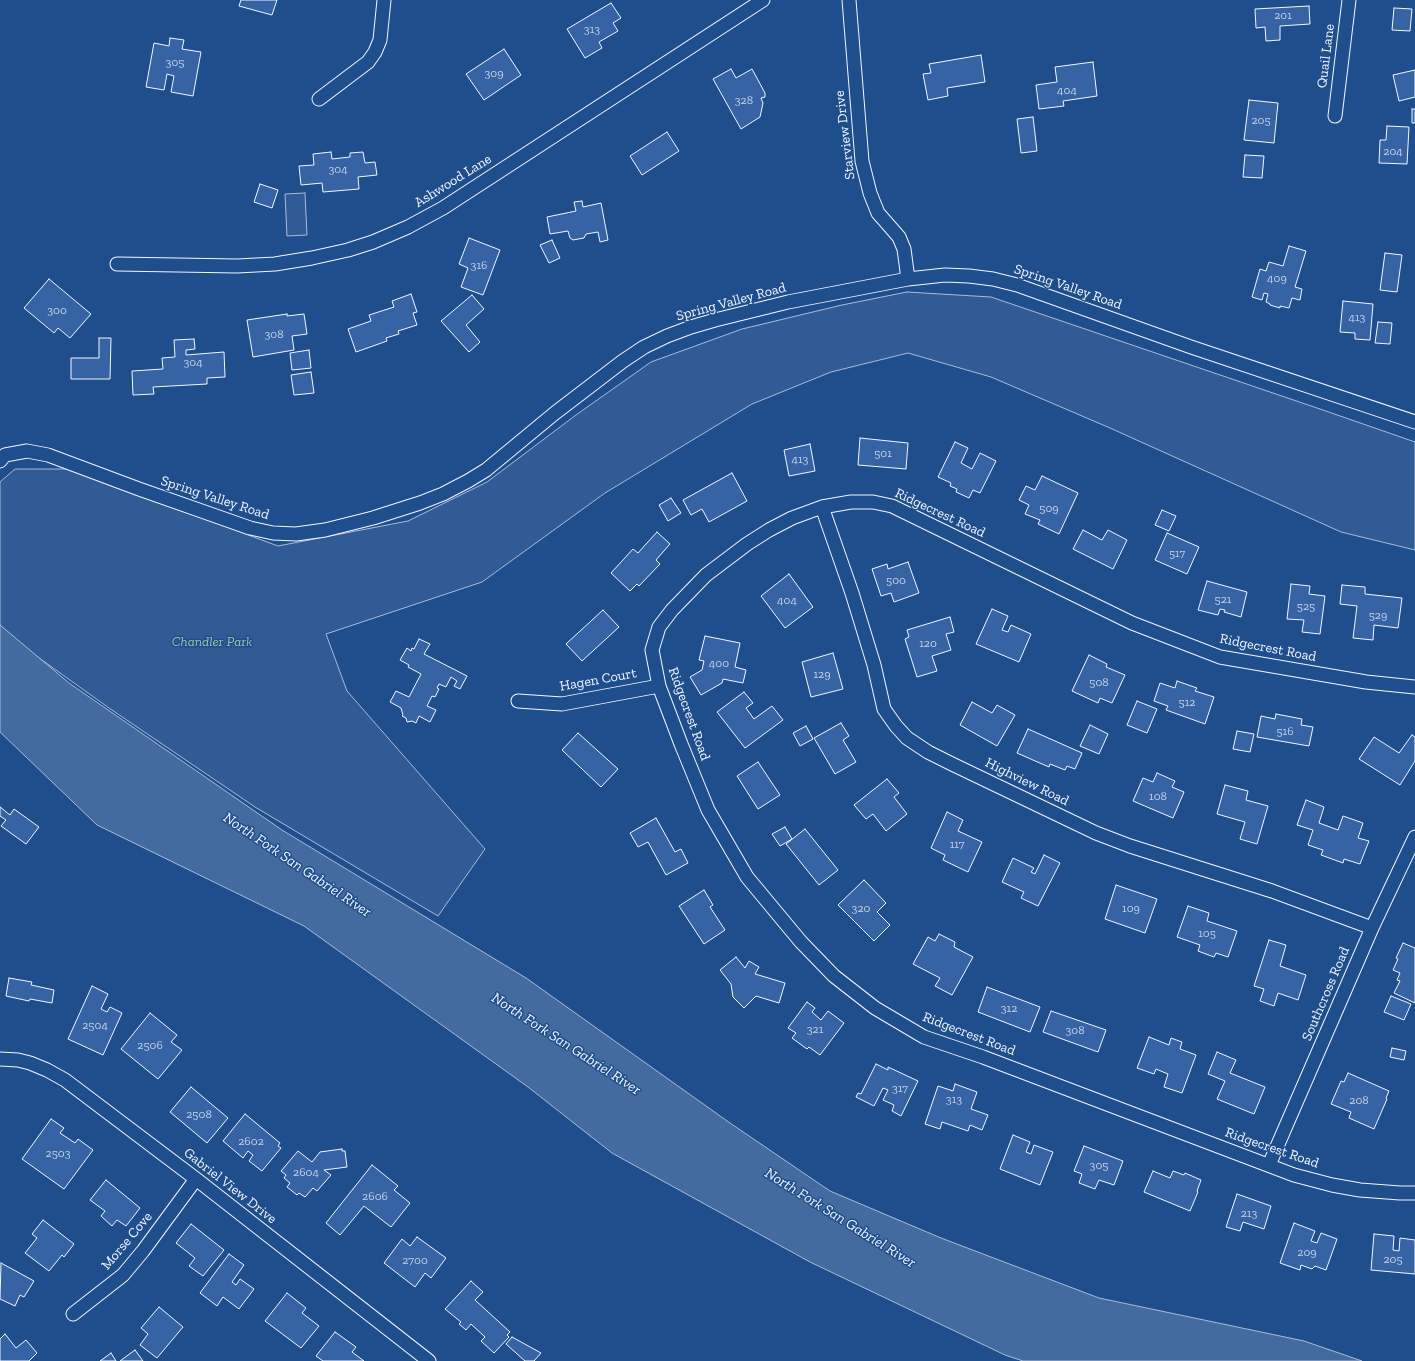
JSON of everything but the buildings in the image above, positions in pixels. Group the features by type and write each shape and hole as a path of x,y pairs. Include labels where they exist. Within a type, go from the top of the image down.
{"street":[{"path":"319,99 368,62 375,52 380,40 384,0"},
{"name":"Ashwood Lane","path":"117,264 237,266 275,264 348,250 373,242 408,227 442,208 763,0"},
{"name":"Starview Drive","path":"848,0 862,161 870,193 878,213 899,237 904,249 908,279"},
{"name":"Quail Lane","path":"1335,116 1349,0"},
{"name":"Spring Valley Road","path":"2,458 27,451 48,455 138,489 250,528 273,533 296,534 325,530 373,518 420,503 443,494 468,481 495,463 555,413 623,361 667,336 691,327 730,316 788,302 908,279 945,275 993,279 1016,285 1191,347 1415,422"},
{"name":"Ridgecrest Road","path":"1415,688 1343,678 1220,657 1132,623 892,506 873,502 851,502 822,507 780,524 747,544 706,575 672,610 659,627 652,650 659,686 708,810 747,877 801,942 840,980 875,1008 924,1037 983,1057 1294,1174 1332,1185 1360,1190 1415,1193"},
{"name":"Highview Road","path":"822,507 852,593 874,665 884,709 907,738 928,752 1096,833 1130,846 1272,891 1372,928"},
{"name":"Hagen Court","path":"518,701 562,704 659,686"},
{"name":"Southcross Road","path":"1270,1165 1372,928 1415,837"},
{"name":"Gabriel View Drive","path":"0,1059 18,1060 30,1063 65,1080 196,1179 429,1361"},
{"name":"Morse Cove","path":"73,1314 123,1275 196,1179"}],"shaded area":[{"path":"305,193 307,235 287,236 285,194"},
{"name":"Chandler Park","path":"907,292 991,297 1415,442 1415,550 1341,532 1110,428 991,377 908,353 831,372 752,404 605,493 482,582 326,634 347,691 485,849 438,916 255,807 109,708 0,630 0,482 15,469 69,469 278,546 408,521 487,482 576,415 651,362 742,329 842,305"}],"water":[{"name":"North Fork San Gabriel River","path":"0,625 69,683 282,830 526,978 730,1123 830,1191 941,1238 1099,1298 1304,1341 1362,1361 1023,1361 1005,1355 810,1262 612,1153 528,1087 304,926 97,825 0,732"}]}
